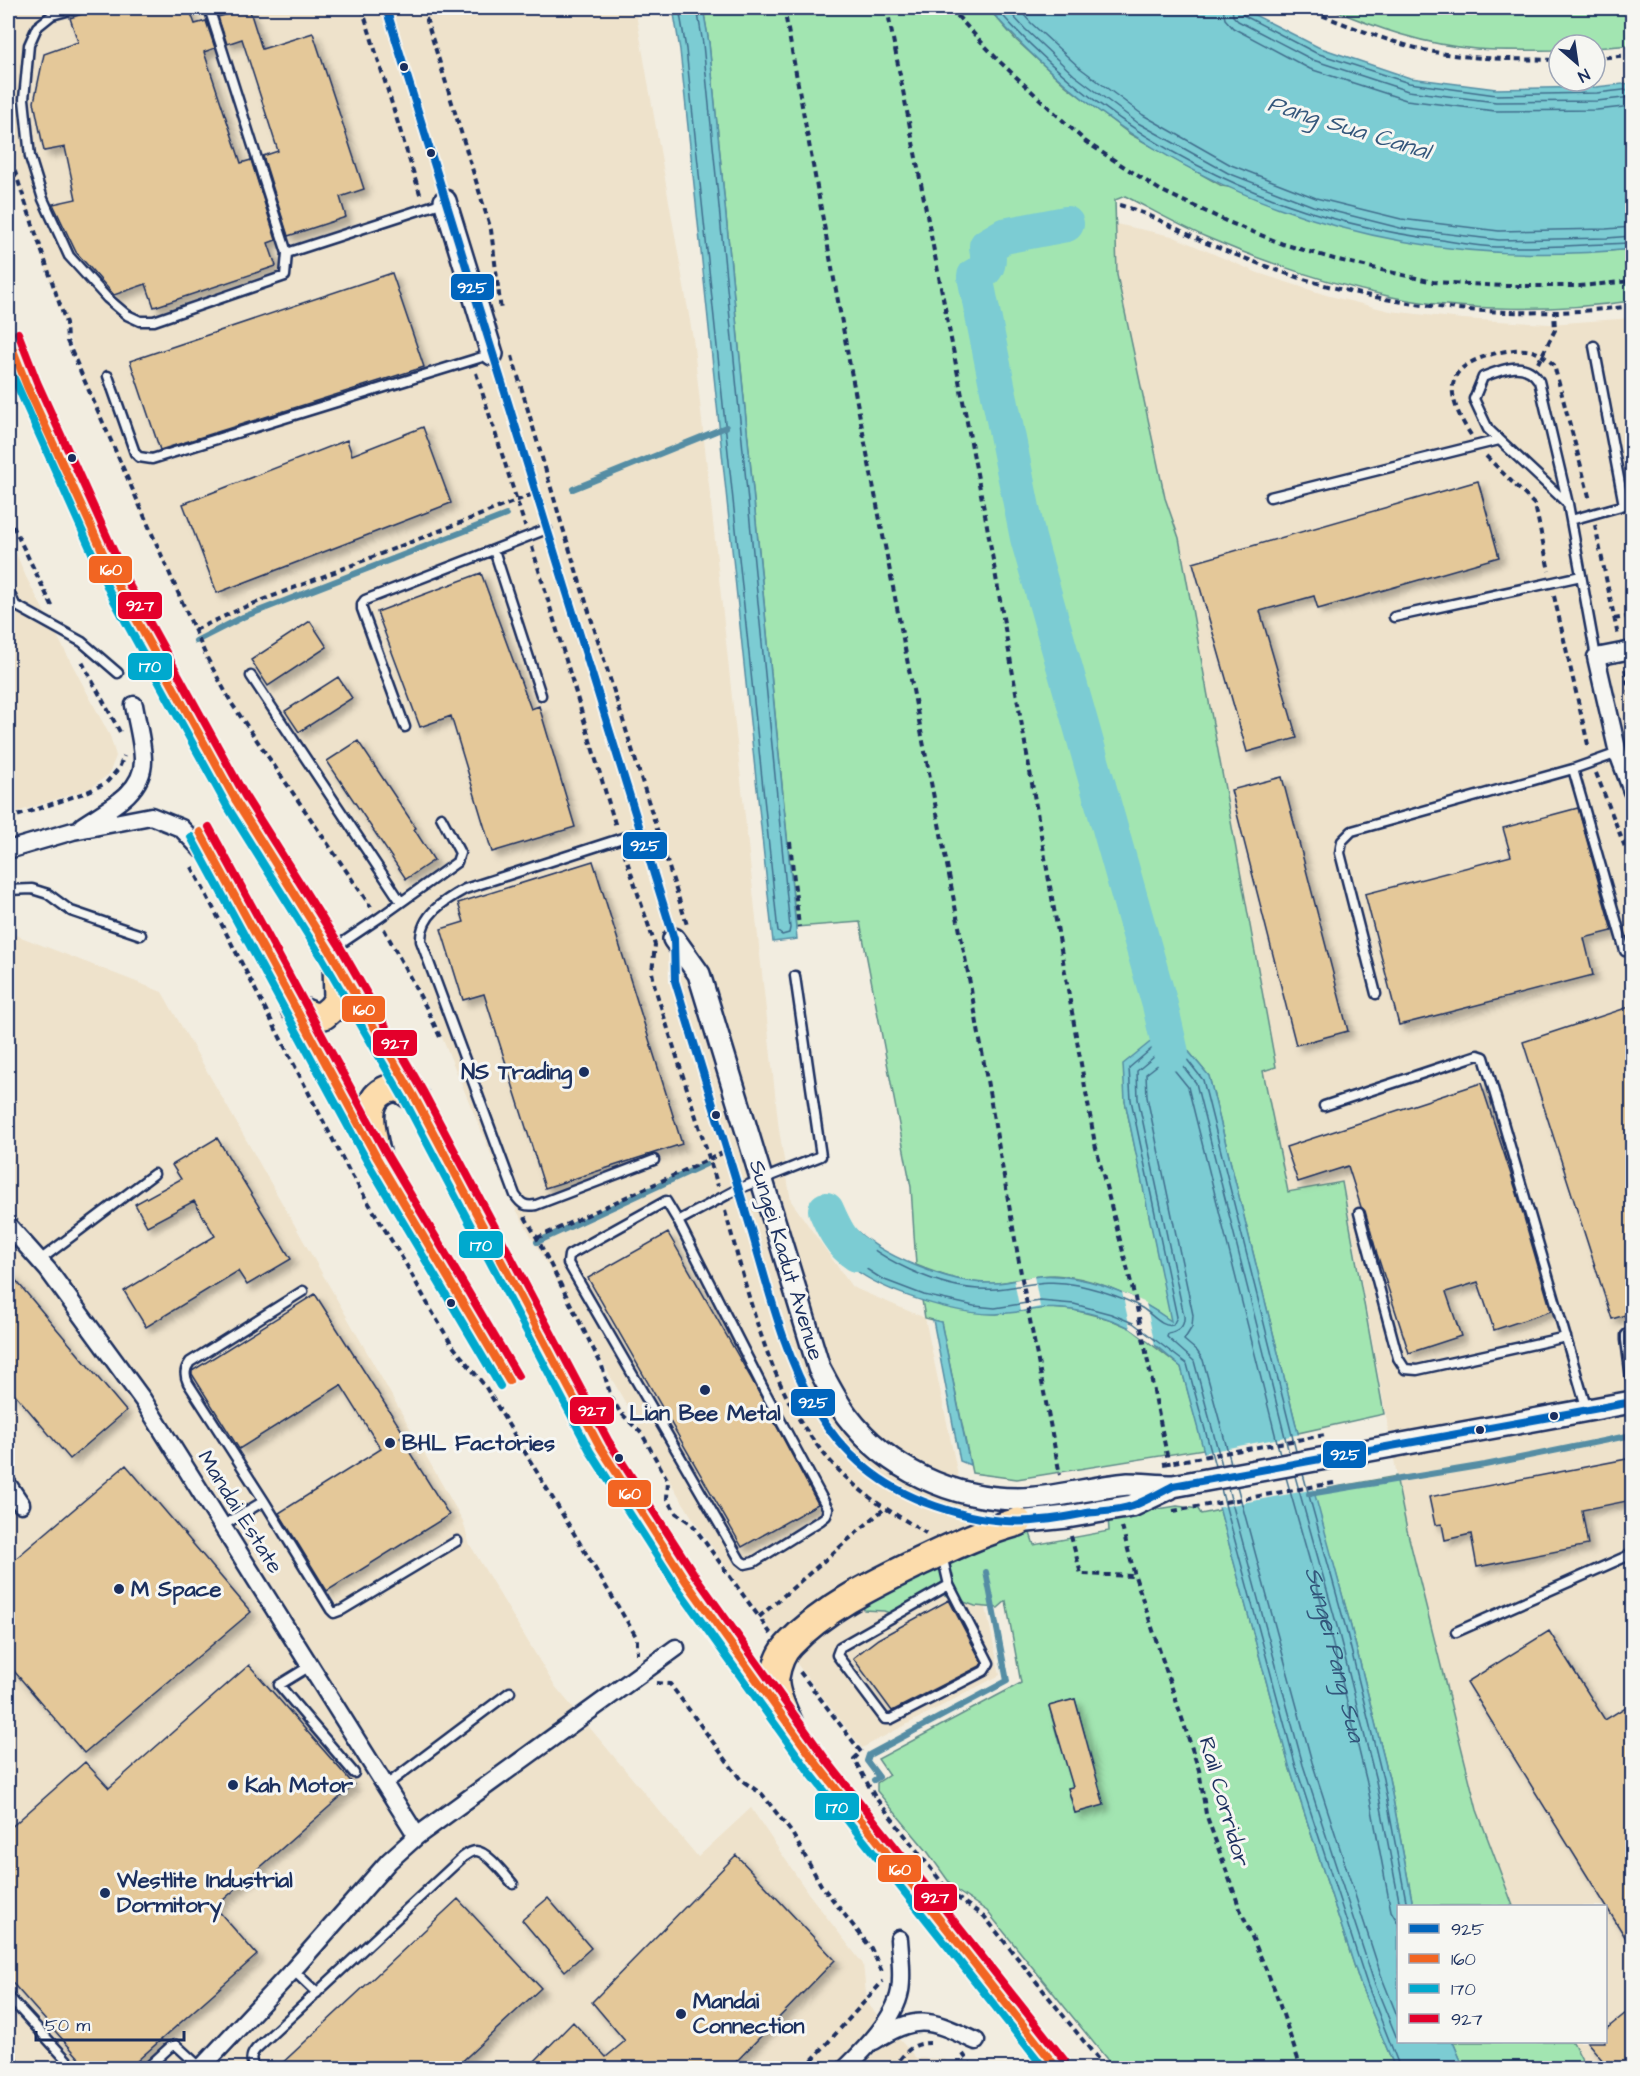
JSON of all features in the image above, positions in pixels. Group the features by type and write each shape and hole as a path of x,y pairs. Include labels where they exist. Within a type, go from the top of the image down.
{"main road":[{"path":"295,1009 315,1017 324,1016 332,1008 338,999 333,957"},
{"path":"377,1158 370,1107 375,1097 393,1088 400,1088 415,1098"},
{"path":"789,1724 775,1686 775,1677 781,1658 790,1644 829,1612 878,1582 941,1551 1018,1522"}],"street":[{"path":"445,201 501,352"},
{"path":"1632,650 1596,657 1618,753 1632,791"},
{"path":"73,831 121,800 137,783 143,762 134,705"},
{"path":"8,849 73,831 150,816 181,828 218,867"},
{"name":"Sungei Kadut Avenue","path":"682,936 699,974 819,1368 846,1415 864,1436 884,1453 916,1474 959,1492 1020,1499 1128,1484 1173,1486 1632,1402"},
{"name":"Mandai Estate","path":"8,1225 40,1260 143,1400 417,1836"},
{"path":"8,1485 21,1504"},
{"name":"Sungei Kadut Avenue","path":"1018,1522 1067,1517 1132,1506 1173,1486"},
{"path":"201,2068 293,1970 389,1861 417,1836 676,1648"},
{"path":"872,2043 896,2004 900,1992 902,1974 898,1939"},
{"path":"846,2068 872,2043 900,2027 924,2021 941,2025 976,2041"},
{"path":"8,2063 12,2068"}],"lane":[{"path":"78,8 52,15 37,27 29,45 24,99 30,157 43,199 69,256 106,298 127,315 140,321 154,321 285,276 287,253 209,8"},
{"path":"287,253 445,201"},
{"path":"1570,520 1628,504 1594,346"},
{"path":"108,376 135,453 139,457 152,459 501,352"},
{"path":"1568,504 1488,429 1474,399 1483,377 1508,369 1526,368 1533,372 1539,381 1568,504 1596,657"},
{"path":"1270,497 1499,440"},
{"path":"405,727 362,604 366,600 547,529"},
{"path":"494,550 541,694"},
{"path":"1394,617 1581,576"},
{"path":"8,590 15,605 82,642 118,673"},
{"path":"251,676 401,902"},
{"path":"1376,994 1340,853 1342,841 1352,831 1573,770 1618,753"},
{"path":"1573,770 1625,951"},
{"path":"333,957 379,918 457,862 460,853 441,817"},
{"path":"641,832 465,889 447,899 426,919 421,932 422,941 515,1195 520,1203 528,1207 536,1205 654,1160"},
{"path":"8,890 32,889 48,894 71,911 141,935"},
{"path":"678,1221 760,1180 821,1156 795,976"},
{"path":"1323,1106 1478,1055 1484,1057 1587,1410"},
{"path":"40,1260 154,1174"},
{"path":"666,1201 678,1221 828,1509 826,1516 821,1520 754,1562 745,1564 740,1560 568,1263 569,1255 666,1201"},
{"path":"1359,1213 1398,1358 1405,1369 1417,1370 1566,1337"},
{"path":"303,1291 190,1362 186,1368 188,1383 334,1613 457,1541"},
{"path":"1632,1331 1626,1335 1626,1340 1632,1386"},
{"path":"222,1526 264,1501"},
{"path":"941,1551 949,1585 989,1666 984,1671 891,1719 885,1719 840,1659 838,1652 840,1647 949,1585"},
{"path":"1456,1632 1632,1554"},
{"path":"310,1666 279,1685 354,1773"},
{"path":"385,1786 510,1692"},
{"path":"255,2068 251,2055 256,2049 470,1852 477,1851 487,1856 513,1884"},
{"path":"293,1970 317,1993"},
{"path":"8,1996 74,2068"},
{"path":"147,2068 170,2047 176,2045 201,2068"}],"path":[{"path":"362,8 424,208"},
{"path":"423,8 491,230 502,318"},
{"path":"784,8 850,366 969,978 1022,1279 1061,1481"},
{"path":"887,8 986,520 1095,1144 1135,1298 1173,1486"},
{"path":"950,8 999,61 1086,142 1160,190 1228,222 1283,244 1334,259 1433,282 1580,286 1632,281"},
{"path":"1302,8 1365,32 1417,48 1481,59 1547,60"},
{"path":"1607,57 1632,55"},
{"path":"8,151 66,323 67,341 195,630 232,704 379,918 440,1038"},
{"path":"1119,205 1144,212 1203,241 1259,263 1307,279 1393,301 1441,307 1554,312 1632,306"},
{"path":"1533,372 1555,330 1554,312"},
{"path":"501,352 561,522 682,936"},
{"path":"472,360 529,536 620,840 655,945 652,972 655,988 710,1158 764,1345 778,1382 808,1436 840,1474 862,1493 935,1539 941,1551"},
{"path":"1477,445 1535,505 1592,762 1632,865"},
{"path":"195,630 240,609 536,493"},
{"path":"8,516 66,633 121,734"},
{"path":"1614,619 1632,616"},
{"path":"8,819 87,792 106,783 119,768 124,756"},
{"path":"790,842 799,927"},
{"path":"188,861 348,1168 452,1345 485,1386 637,1638 637,1654 646,1670 657,1684 670,1684 741,1780 762,1794 792,1833 821,1885 871,1948 885,1978 805,2068"},
{"path":"537,1238 727,1150"},
{"path":"522,1213 602,1366 611,1397 620,1412 642,1434 668,1480 667,1498 676,1513 692,1524 774,1640 763,1648 795,1665 861,1752 854,1759 875,1797 950,1893 984,1916 1105,2068"},
{"path":"1159,1464 1325,1435"},
{"path":"1167,1512 1334,1483"},
{"path":"759,1617 885,1508"},
{"name":"Rail Corridor","path":"1120,1520 1135,1576 1198,1770 1206,1814 1240,1909 1274,1988 1300,2068"},
{"path":"1070,1529 1081,1574 1135,1576"},
{"path":"892,2068 910,2048 920,2043 935,2043"}],"shaded area":[{"path":"8,8 635,8 693,338 779,1130 791,1201 852,1287 925,1318 1000,1675 862,1748 753,1607 669,1480 509,1197 430,1009 387,934 218,681 205,656 89,396 8,155"},
{"path":"1116,224 1172,236 1258,273 1326,295 1390,311 1462,319 1550,324 1632,318 1632,2068 1586,2068 1574,2043 1607,2043 1607,1905 1513,1905 1477,1810 1407,1530 1343,1183 1288,1193 1263,1070 1276,1067 1179,538 1165,498 1117,275"},
{"path":"8,534 26,577 110,736 116,756 109,774 91,788 8,815"},
{"path":"8,932 162,992 463,1521 469,1543 554,1685 698,1857 751,1808 808,1893 863,1964 867,2003 916,2058 945,2059 952,2068 8,2068"}],"green space":[{"path":"703,8 988,8 1015,39 1066,86 1130,134 1222,186 1608,251 1632,249 1632,301 1543,308 1450,305 1392,297 1298,272 1206,237 1125,196 1115,200 1117,275 1165,498 1179,538 1276,1067 1263,1071 1288,1192 1342,1182 1384,1414 1298,1433 1209,1076 1180,1041 1167,1004 1155,1006 1159,1035 1125,1101 1172,1322 1117,1290 1086,1280 1054,1275 986,1283 945,1276 916,1265 911,1187 860,922 796,927 709,43"},
{"path":"1329,8 1632,8 1632,45 1607,47 1607,33 1547,33 1547,50 1476,49 1438,44 1365,22"},
{"path":"922,1300 974,1312 996,1314 1040,1307 1074,1310 1109,1319 1130,1328 1181,1367 1204,1449 1017,1479 972,1473 941,1322 925,1318"},
{"path":"1396,1476 1407,1530 1477,1810 1513,1905 1413,1905 1389,1778 1350,1623 1313,1491"},
{"path":"1177,1506 1198,1509 1201,1514 1220,1510 1290,1769 1361,1986 1395,2068 1114,2068 987,1911 954,1889 927,1851 877,1791 877,1783 889,1775 878,1759 1021,1683 1006,1601 998,1608 975,1606 942,1594 901,1617 884,1611 864,1610 862,1601 920,1570 1029,1530 1034,1545 1109,1531 1108,1517","holes":["1075,1699 1085,1736 1059,1743 1049,1706","1097,1780 1103,1805 1075,1813 1068,1788"]},
{"path":"1453,2043 1574,2043 1586,2068 1464,2068"}],"water":[{"path":"673,8 703,8 709,43 797,939 773,942 680,50"},
{"name":"Pang Sua Canal","path":"988,8 1241,8 1318,47 1410,78 1496,89 1547,88 1547,93 1607,93 1607,86 1632,83 1632,249 1541,253 1451,248 1364,233 1280,208 1199,173 1123,128 1053,73"},
{"name":"Sungei Pang Sua","path":"1167,1004 1180,1041 1209,1076 1298,1433 1350,1623 1389,1778 1413,1905 1397,1905 1397,2043 1453,2043 1464,2068 1395,2068 1361,1986 1290,1769 1181,1367 1137,1332 1095,1315 1052,1308 996,1314 961,1311 901,1293 866,1277 853,1268 833,1246 818,1221 840,1208 850,1224 879,1247 938,1274 995,1283 1050,1275 1089,1281 1132,1297 1171,1321 1125,1101 1123,1064 1159,1035 1155,1006"},
{"path":"933,1320 941,1322 970,1465 960,1461"}],"pier":[{"path":"1034,1276 1040,1307 1020,1311 1014,1280"},
{"path":"1122,1292 1146,1303 1155,1346 1130,1328"},
{"path":"1301,1434 1316,1489 1216,1508 1202,1453"}],"building":[{"path":"100,8 189,8 195,24 206,21 215,48 204,52 241,163 251,160 276,240 268,243 276,266 154,307 146,284 114,295 76,252 53,204 76,199 65,147 44,151 34,102 44,54 78,42 70,18"},
{"path":"249,8 262,49 313,33 364,189 340,197 346,217 288,236 263,156 278,151 242,39 227,44 218,17"},
{"path":"392,273 424,367 160,450 130,361"},
{"path":"423,427 451,503 217,593 183,504 347,440 352,455"},
{"path":"1478,481 1499,557 1318,609 1314,596 1260,611 1297,738 1247,752 1193,563"},
{"path":"481,573 531,709 539,706 575,827 492,852 451,716 420,727 377,612"},
{"path":"310,621 327,647 268,686 251,660"},
{"path":"338,677 352,698 299,732 285,711"},
{"path":"358,741 416,828 414,829 434,860 406,879 327,761"},
{"path":"1282,777 1348,1031 1296,1045 1231,790"},
{"path":"1578,808 1612,931 1584,938 1593,975 1399,1025 1365,894 1511,856 1503,828"},
{"name":"NS Trading","path":"593,861 682,1144 545,1188 484,994 463,1000 441,929 464,922 458,903"},
{"path":"1632,1006 1632,1313 1612,1319 1523,1042"},
{"path":"1481,1083 1517,1193 1551,1311 1494,1330 1478,1282 1446,1292 1461,1336 1409,1353 1365,1211 1361,1207 1348,1166 1298,1182 1286,1147"},
{"path":"217,1138 291,1259 247,1285 238,1271 146,1327 124,1291 215,1236 194,1201 147,1226 135,1204 181,1179 172,1165"},
{"name":"Lian Bee Metal","path":"668,1233 752,1380 818,1504 742,1547 588,1278"},
{"path":"8,1271 126,1411 70,1459 8,1386"},
{"name":"BHL Factories","path":"315,1294 404,1434 400,1437 449,1515 327,1591 279,1513 381,1449 341,1385 239,1449 192,1374 192,1371"},
{"path":"1632,1458 1632,1500 1582,1510 1588,1545 1477,1567 1471,1534 1445,1540 1442,1524 1435,1525 1429,1497"},
{"name":"M Space","path":"126,1465 251,1612 84,1753 8,1664 8,1565"},
{"path":"949,1600 982,1663 892,1711 853,1658 878,1639"},
{"path":"1549,1631 1605,1720 1632,1703 1632,1948 1607,1905 1467,1682"},
{"name":"Westlite Industrial Dormitory","path":"249,1665 354,1785 215,1907 257,1955 129,2068 88,2068 8,1978 8,1830 85,1762 109,1788"},
{"path":"1075,1699 1104,1805 1075,1813 1068,1788 1073,1787 1049,1706"},
{"name":"Mandai Connection","path":"736,1855 835,1960 730,2068 528,2068 573,2022 606,2057 625,2041 592,2002"},
{"path":"548,1898 591,1948 565,1971 522,1920"},
{"path":"458,1899 541,1988 455,2068 277,2068"},
{"path":"1632,2008 1632,2068 1609,2068 1588,2043 1607,2043 1607,2028"}],"waterway":[{"path":"1066,224 1004,236 987,246 986,267 975,276 1028,538 1160,1005 1171,1053"},
{"path":"573,489 726,427"},
{"path":"196,641 243,617 506,515"},
{"path":"537,1242 706,1164"},
{"path":"826,1210 842,1240 857,1254"},
{"path":"1309,1494 1485,1465 1632,1435"},
{"path":"874,1780 879,1777 867,1761 869,1755 1007,1681 986,1572"}],"transit line":[{"name":"925","path":"386,8 674,939 675,981 773,1305 787,1348 805,1388 827,1426 855,1458 890,1485 935,1506 961,1514 1015,1522 1127,1508 1173,1486 1632,1402"},
{"name":"927","path":"18,333 37,382 129,585 245,796 339,945 424,1093 609,1442 696,1577 827,1761 1065,2061"},
{"name":"160","path":"8,337 27,386 120,590 236,801 330,951 415,1098 600,1447 687,1583 819,1767 1057,2068"},
{"name":"170","path":"8,365 111,595 227,806 321,956 406,1103 591,1453 678,1589 810,1773 1044,2068"},
{"name":"927","path":"209,827 386,1153 518,1376"},
{"name":"160","path":"200,832 377,1158 509,1381"},
{"name":"170","path":"191,837 368,1163 500,1386"}],"place":[{"name":"NS Trading","path":"584,1072"},
{"name":"Lian Bee Metal","path":"705,1390"},
{"name":"BHL Factories","path":"390,1443"},
{"name":"M Space","path":"119,1589"},
{"name":"Kah Motor","path":"233,1785"},
{"name":"Westlite Industrial Dormitory","path":"105,1893"},
{"name":"Mandai Connection","path":"681,2014"}]}
